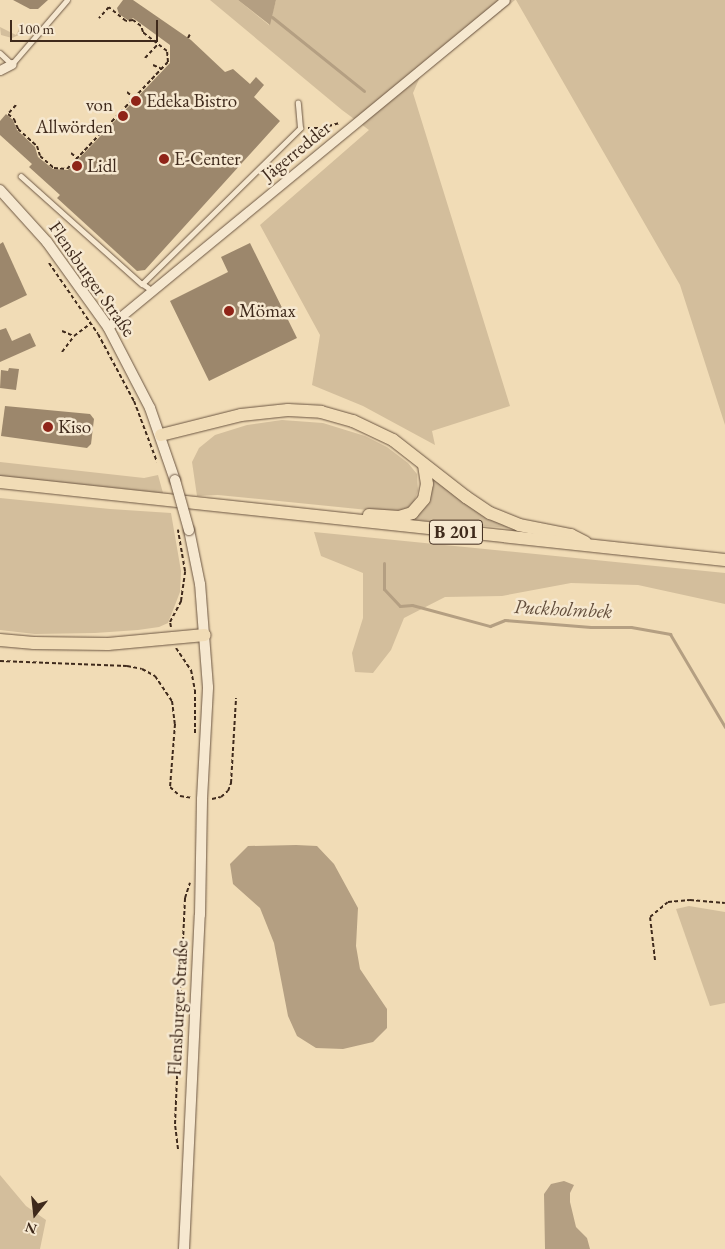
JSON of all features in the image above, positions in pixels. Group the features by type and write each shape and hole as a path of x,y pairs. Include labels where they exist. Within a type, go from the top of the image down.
{"main road":[{"path":"161,435 241,415 288,410 321,412 353,421 393,440 414,454 424,465 490,512 519,525 571,535 594,547"},
{"path":"317,518 333,514 399,517 412,513 424,499 427,484 424,465"},
{"name":"B 201","path":"0,482 317,518 725,560"},
{"path":"0,489 23,491 36,487"},
{"path":"0,640 34,643 108,644 206,635"}],"street":[{"name":"Jägerredder","path":"108,327 505,0"},
{"path":"0,70 12,64"},
{"name":"Flensburger Straße","path":"0,190 47,242 108,327 150,408 161,435 175,480 189,530 200,584 206,635 208,687 202,799 200,924 184,1249"}],"lane":[{"path":"0,53 12,64 67,0"},
{"path":"142,284 300,128 298,103"},
{"path":"22,176 152,291"}],"path":[{"path":"16,105 8,114 14,119 18,129 37,146 40,156 54,168 67,169 168,62 167,51 143,32 141,26 133,20 126,21 109,7 99,18"},
{"path":"188,38 190,34"},
{"path":"145,58 158,44"},
{"path":"167,51 171,50"},
{"path":"153,65 162,69"},
{"path":"127,92 134,98"},
{"path":"300,128 322,128 342,122"},
{"path":"71,153 77,158"},
{"path":"45,258 91,322 134,401 158,463"},
{"path":"62,352 74,336 91,322"},
{"path":"62,331 74,336"},
{"path":"178,530 185,571 180,601 170,622 172,638 178,654 191,670 195,690 194,739"},
{"path":"0,661 127,666 142,669 155,676 172,701 175,724 170,787 180,796 202,799 221,797 228,791 231,783 236,698"},
{"path":"178,1150 175,1124 182,950 185,898 190,882"},
{"path":"655,960 650,917 668,902 690,900 725,904"}],"shaded area":[{"path":"210,0 238,0 269,25 276,0 515,0 420,77 413,93 510,406 432,431 435,445 363,406 312,385 320,335 260,225 369,130 342,110"},
{"path":"238,0 276,0 270,25"},
{"path":"516,0 725,0 725,425 680,285"},
{"path":"0,27 16,35 19,29 21,34 12,38 1,35"},
{"path":"282,420 323,423 365,436 387,447 408,463 417,474 418,491 411,506 401,511 388,512 218,495 197,496 192,462 199,448 215,435 247,425"},
{"path":"0,462 144,478 158,475 163,493 0,476"},
{"path":"432,478 508,527 508,528 415,520"},
{"path":"0,498 171,513 181,571 180,592 168,623 159,627 138,630 95,633 35,634 0,630"},
{"path":"314,532 725,573 725,604 638,585 571,583 502,596 445,597 404,618 391,650 373,673 355,672 352,653 363,618 363,573 321,556"},
{"path":"248,846 317,846 334,864 358,908 356,946 360,969 387,1009 387,1028 373,1042 343,1049 316,1048 297,1036 288,1016 274,943 260,908 233,884 230,864"},
{"path":"689,906 725,912 725,1003 710,1006 676,909"},
{"path":"0,1175 26,1206 46,1220 40,1249 0,1249"},
{"path":"564,1181 574,1185 570,1193 570,1202 576,1227 587,1238 590,1249 545,1249 544,1194 551,1184"}],"building":[{"path":"13,0 48,0 38,9 30,9"},
{"path":"123,0 133,0 191,40 225,72 233,69 250,84 256,77 264,85 254,97 280,121 145,270 137,271 57,198 60,195 29,167 32,164 0,135 0,121 6,114 13,120 17,130 35,147 38,157 53,169 68,170 170,63 170,45 133,18 129,21 119,14 117,8"},
{"path":"3,242 27,295 0,308 0,244"},
{"name":"Mömax","path":"250,243 297,338 209,381 170,301 228,272 221,257"},
{"path":"6,328 12,341 30,333 36,346 0,362 0,330"},
{"path":"9,368 19,369 16,390 0,388 1,370 8,371"},
{"name":"Kiso","path":"5,406 90,414 94,419 91,444 87,448 1,436"}],"waterway":[{"path":"272,17 364,91"},
{"name":"Puckholmbek","path":"384,563 384,589 400,606 412,605 490,626 505,620 591,627 631,627 670,634 725,727"}],"place":[{"name":"Edeka Bistro","path":"136,101"},
{"name":"von Allwörden","path":"123,116"},
{"name":"E-Center","path":"164,159"},
{"name":"Lidl","path":"77,166"},
{"name":"Mömax","path":"229,311"},
{"name":"Kiso","path":"48,427"}]}
